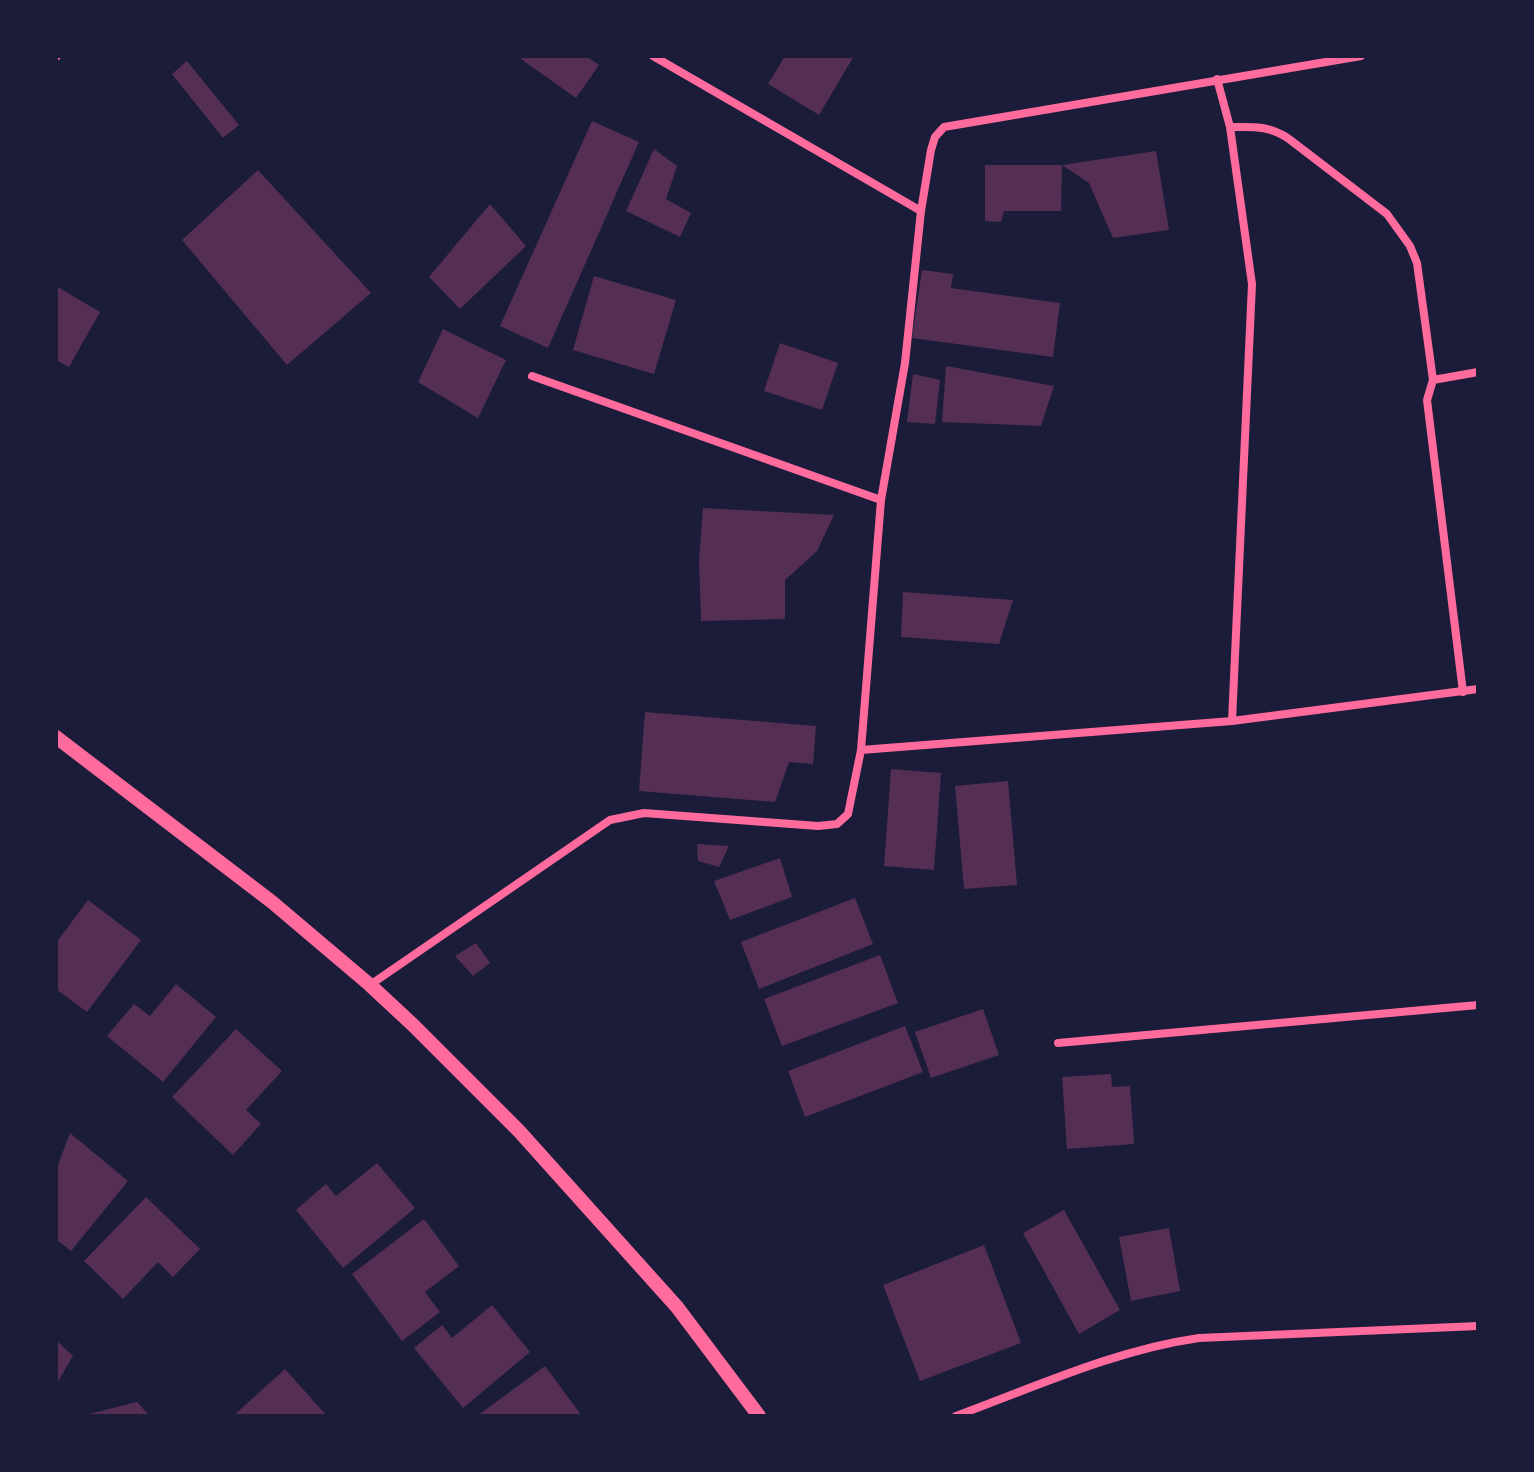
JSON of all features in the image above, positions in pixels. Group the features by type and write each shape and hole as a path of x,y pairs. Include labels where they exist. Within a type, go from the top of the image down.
{"street":[{"path":"653,56 921,211"},
{"path":"370,985 610,820 644,813 818,826 837,824 848,814 861,750 881,500 905,363 921,211 931,150 935,137 944,127 1361,56"},
{"path":"1217,79 1230,127 1252,284 1232,721"},
{"path":"1230,127 1276,130 1387,214 1400,229 1417,263 1433,380 1427,400 1463,692"},
{"path":"1433,380 1478,372"},
{"path":"532,376 881,500"},
{"path":"861,750 1232,721 1478,689"},
{"path":"56,737 272,902 370,985 519,1131 677,1307 759,1416"},
{"path":"1058,1043 1478,1005"},
{"path":"956,1416 1138,1349 1169,1342 1199,1338 1478,1326"}],"building":[{"path":"523,56 586,56 599,65 576,98 521,59"},
{"path":"785,56 854,56 819,115 768,84"},
{"path":"187,61 239,125 223,138 172,74"},
{"path":"592,121 639,142 548,348 500,326"},
{"path":"654,149 677,166 666,199 691,213 680,237 626,211"},
{"path":"1156,151 1169,230 1113,238 1089,183 1062,165"},
{"path":"985,165 1062,165 1061,211 1004,211 1001,222 985,221"},
{"path":"258,170 371,293 287,365 182,240"},
{"path":"490,204 526,246 460,309 429,277"},
{"path":"922,270 953,274 951,288 1060,303 1053,357 912,338"},
{"path":"594,276 676,300 654,374 573,350"},
{"path":"56,286 100,312 69,367 56,360"},
{"path":"443,329 506,360 478,418 418,382"},
{"path":"780,343 838,363 822,410 764,391"},
{"path":"946,366 1054,386 1041,426 942,422"},
{"path":"913,374 940,380 935,424 907,422"},
{"path":"703,508 834,515 817,551 785,580 785,619 701,621 699,561"},
{"path":"903,592 1013,600 999,644 901,637"},
{"path":"645,712 816,726 813,764 789,762 775,802 639,791"},
{"path":"891,769 941,773 934,870 884,866"},
{"path":"1008,781 1017,885 964,889 955,786"},
{"path":"697,844 729,846 719,867 698,861"},
{"path":"780,858 792,897 730,920 714,881"},
{"path":"855,898 873,944 759,989 741,942"},
{"path":"88,900 141,940 87,1012 56,989 56,943"},
{"path":"476,943 490,963 473,976 455,956"},
{"path":"880,955 898,1003 782,1046 764,999"},
{"path":"176,984 216,1017 163,1082 107,1036 134,1004 150,1016"},
{"path":"983,1009 999,1055 931,1078 915,1032"},
{"path":"905,1026 923,1072 805,1117 788,1071"},
{"path":"236,1029 282,1071 246,1110 261,1124 233,1155 172,1097"},
{"path":"1111,1074 1112,1087 1130,1086 1134,1144 1067,1149 1062,1077"},
{"path":"70,1133 128,1181 71,1251 56,1239 56,1170"},
{"path":"377,1163 415,1208 343,1268 296,1210 326,1184 336,1196"},
{"path":"146,1197 200,1249 173,1277 158,1262 123,1299 84,1261"},
{"path":"1064,1210 1120,1310 1079,1334 1023,1233"},
{"path":"424,1219 459,1266 425,1292 440,1312 402,1341 352,1274"},
{"path":"1169,1228 1180,1291 1131,1301 1119,1237"},
{"path":"984,1245 1021,1343 920,1381 883,1285"},
{"path":"492,1305 530,1352 463,1408 414,1348 442,1325 452,1338"},
{"path":"56,1340 73,1356 56,1385"},
{"path":"545,1366 582,1416 477,1416"},
{"path":"285,1369 327,1416 233,1416"},
{"path":"137,1402 150,1416 85,1416 85,1415"}]}
